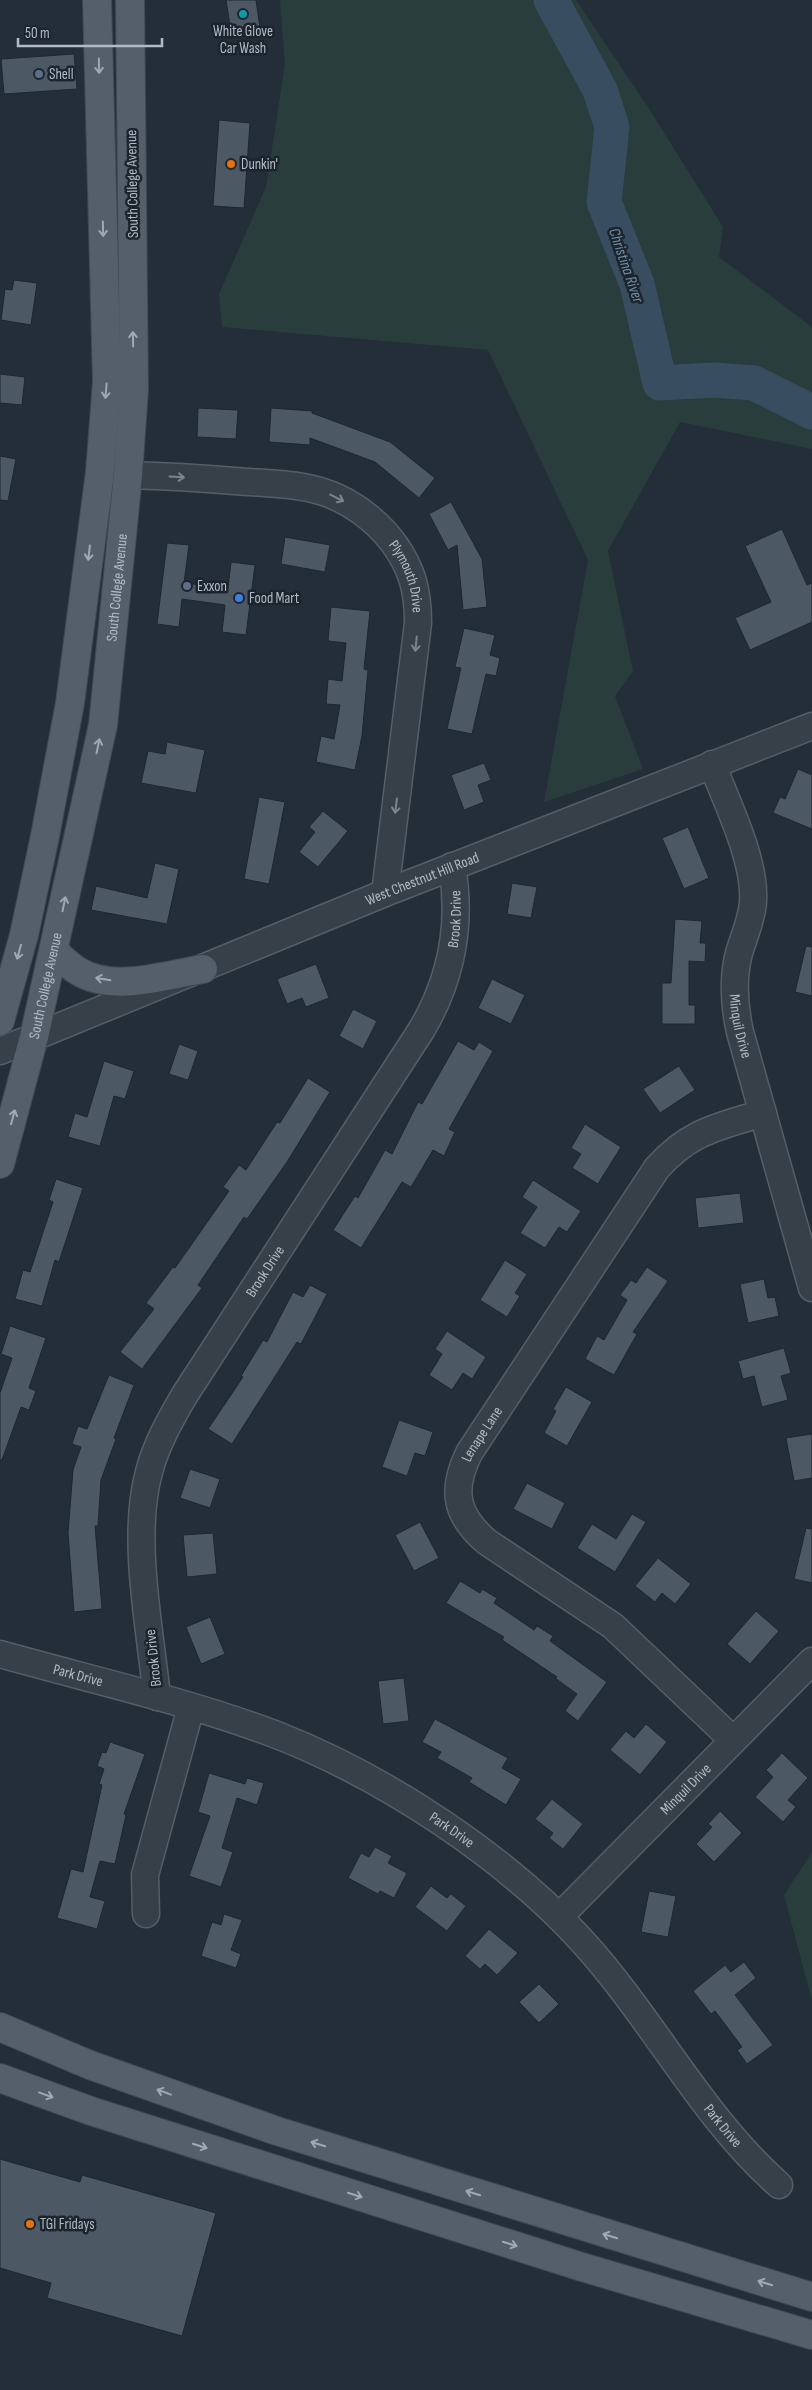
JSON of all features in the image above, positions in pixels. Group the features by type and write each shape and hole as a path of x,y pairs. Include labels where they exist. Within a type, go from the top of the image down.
{"main road":[{"name":"South College Avenue","path":"0,1021 24,935 70,703 100,472 107,382 97,0"},
{"name":"South College Avenue","path":"0,1164 34,1037 103,725 128,475 134,389 130,0"},
{"path":"54,951 78,972 102,980 127,982 203,969"},
{"path":"0,2028 90,2065 277,2131 812,2297"},
{"path":"0,2078 91,2111 582,2267 805,2334"}],"street":[{"name":"Plymouth Drive","path":"128,475 274,484 305,487 329,494 371,518 388,535 403,557 417,598 418,623 385,893"},
{"name":"West Chestnut Hill Road","path":"0,1051 452,866 812,726"},
{"name":"Minquil Drive","path":"712,764 745,852 753,886 753,903 739,954 734,991 740,1032 812,1288"},
{"name":"Brook Drive","path":"157,1697 141,1535 144,1491 155,1452 184,1396 422,1029 441,994 447,979 455,940 457,902 452,866"},
{"name":"Lenape Lane","path":"733,1740 613,1626 487,1542 473,1530 464,1518 458,1485 469,1453 657,1168 678,1147 700,1133 763,1113"},
{"name":"Park Drive","path":"0,1654 191,1707 284,1738 378,1784 412,1804 503,1868 559,1918 607,1971 736,2141 756,2165 780,2185"},
{"name":"Minquil Drive","path":"559,1918 812,1661"},
{"path":"146,1914 145,1875 191,1707"}],"green space":[{"path":"280,0 576,0 648,107 723,227 719,257 812,327 812,449 680,422 608,551 633,671 615,696 643,769 544,802 588,560 488,350 222,327 219,294 266,187 285,64"},
{"path":"812,1852 812,2001 784,1895"}],"building":[{"name":"White Glove Car Wash","path":"226,0 256,0 260,28 231,32"},
{"name":"Shell","path":"74,54 77,89 4,94 1,59"},
{"name":"Dunkin'","path":"219,120 250,123 244,208 213,206"},
{"path":"14,280 37,283 31,325 1,320 5,289 12,290"},
{"path":"0,374 25,377 22,405 0,403"},
{"path":"198,408 238,410 236,439 197,437"},
{"path":"271,408 312,411 312,413 390,442 435,478 419,498 375,462 310,438 310,445 269,442"},
{"path":"0,456 16,459 8,501 0,500"},
{"path":"451,502 482,559 487,607 463,610 457,545 448,550 429,514"},
{"path":"782,529 807,585 812,583 812,622 750,650 735,618 771,602 745,546"},
{"path":"285,537 330,545 325,572 281,564"},
{"name":"Exxon","path":"167,543 189,545 184,583 228,588 231,562 255,565 246,635 222,632 225,605 182,599 179,627 157,624"},
{"path":"331,607 370,611 364,669 368,670 362,736 355,770 316,762 321,736 334,739 340,705 326,704 328,679 342,681 346,643 328,641"},
{"path":"464,628 495,635 490,655 500,658 496,676 486,674 472,734 447,729 461,668 455,667"},
{"path":"167,742 205,750 196,793 141,783 148,751 165,754"},
{"path":"484,763 491,780 478,785 484,802 464,810 451,775"},
{"path":"798,769 812,775 812,829 773,813 780,797 785,799"},
{"path":"259,797 285,802 269,884 244,879"},
{"path":"323,811 348,831 318,867 299,852 315,832 309,827"},
{"path":"688,827 709,878 684,889 662,838"},
{"path":"155,863 179,869 167,924 91,910 96,886 147,898"},
{"path":"512,883 537,887 531,918 507,914"},
{"path":"675,919 702,921 700,943 706,943 705,962 689,961 689,1005 695,1005 695,1024 662,1024 662,983 671,983"},
{"path":"806,946 812,947 812,996 795,992"},
{"path":"316,964 329,998 306,1007 302,998 287,1004 277,979"},
{"path":"492,979 525,995 511,1024 478,1008"},
{"path":"353,1009 377,1021 363,1049 339,1036"},
{"path":"458,1041 474,1050 479,1042 493,1051 449,1129 455,1132 444,1156 433,1150 411,1187 402,1182 361,1248 333,1230 355,1196 358,1198 385,1150 392,1154 418,1102 422,1104"},
{"path":"179,1044 198,1051 188,1080 169,1074"},
{"path":"104,1061 134,1071 125,1099 114,1096 100,1146 68,1137 75,1113 87,1117"},
{"path":"679,1066 695,1090 660,1113 643,1089"},
{"path":"308,1078 330,1092 287,1162 247,1219 244,1217 198,1285 202,1288 142,1369 120,1352 154,1309 146,1303 173,1267 175,1268 229,1191 223,1187 239,1165 246,1170 277,1122 280,1123"},
{"path":"585,1124 621,1147 598,1184 572,1168 581,1154 571,1148"},
{"path":"56,1179 83,1188 59,1262 55,1260 42,1306 15,1299 23,1270 30,1272 53,1202 49,1200"},
{"path":"533,1180 581,1211 567,1232 559,1227 545,1248 520,1233 537,1207 522,1197"},
{"path":"740,1193 744,1223 698,1228 695,1198"},
{"path":"505,1260 527,1274 515,1293 520,1296 507,1317 480,1300"},
{"path":"647,1267 668,1281 633,1332 637,1334 614,1375 585,1359 597,1336 604,1340 627,1300 620,1295 631,1280 636,1283"},
{"path":"764,1279 768,1298 775,1297 779,1316 748,1323 740,1284"},
{"path":"310,1285 327,1294 301,1344 297,1342 232,1444 208,1429 243,1377 241,1376 263,1340 267,1342 293,1292 303,1297"},
{"path":"10,1326 46,1338 29,1388 36,1391 29,1410 21,1407 2,1460 0,1460 0,1393 12,1358 1,1354"},
{"path":"447,1331 486,1357 472,1379 463,1373 452,1390 429,1375 442,1354 435,1349"},
{"path":"784,1348 791,1373 781,1376 788,1400 762,1407 754,1376 743,1379 738,1361"},
{"path":"109,1375 134,1385 114,1438 116,1439 101,1480 98,1526 95,1526 102,1609 74,1612 68,1533 73,1470 81,1447 72,1444 78,1426 87,1429"},
{"path":"566,1387 592,1402 567,1446 544,1433 556,1411 553,1409"},
{"path":"399,1420 433,1432 425,1456 415,1453 407,1476 382,1467"},
{"path":"812,1434 812,1478 794,1481 786,1438"},
{"path":"190,1469 220,1479 210,1508 180,1498"},
{"path":"527,1483 565,1503 552,1529 513,1509"},
{"path":"632,1514 646,1522 615,1572 577,1548 592,1524 616,1539"},
{"path":"420,1522 439,1558 414,1571 395,1535"},
{"path":"806,1528 812,1529 812,1583 794,1579"},
{"path":"213,1533 217,1574 187,1577 183,1535"},
{"path":"658,1558 691,1584 675,1604 662,1593 655,1602 635,1586"},
{"path":"460,1581 480,1593 482,1589 497,1598 494,1603 534,1630 537,1626 553,1636 550,1641 607,1682 578,1721 565,1711 577,1694 555,1678 557,1677 502,1640 504,1637 446,1603"},
{"path":"756,1611 779,1631 750,1664 727,1644"},
{"path":"210,1617 225,1654 201,1664 186,1627"},
{"path":"404,1678 409,1721 383,1724 378,1681"},
{"path":"435,1719 508,1758 502,1768 521,1779 506,1805 469,1782 472,1778 437,1758 441,1752 422,1742"},
{"path":"646,1724 667,1742 640,1775 610,1750 626,1731 634,1738"},
{"path":"110,1742 145,1754 124,1814 126,1815 115,1864 100,1861 90,1897 105,1901 97,1929 57,1918 71,1869 83,1872 102,1785 99,1784 104,1769 97,1766 102,1752 106,1753"},
{"path":"782,1753 808,1778 788,1800 796,1807 783,1822 755,1797 773,1777 766,1770"},
{"path":"209,1773 245,1784 247,1778 264,1783 257,1805 237,1798 222,1848 233,1852 221,1887 189,1876 210,1816 198,1812"},
{"path":"552,1799 583,1824 563,1849 549,1838 553,1833 535,1819"},
{"path":"720,1811 742,1833 714,1862 696,1844 712,1827 708,1824"},
{"path":"375,1847 392,1856 388,1863 407,1873 394,1898 380,1891 378,1894 348,1878 361,1853 369,1857"},
{"path":"431,1886 447,1898 451,1894 466,1906 447,1931 415,1907"},
{"path":"649,1891 676,1896 668,1937 641,1932"},
{"path":"224,1914 242,1920 231,1950 241,1954 236,1968 201,1956 212,1922 221,1925"},
{"path":"489,1929 518,1953 497,1975 485,1964 480,1969 465,1956"},
{"path":"744,1962 756,1978 735,1995 773,2045 747,2064 737,2050 742,2047 715,2011 711,2014 693,1991 725,1965 731,1972"},
{"path":"539,1984 559,2004 539,2023 519,2002"},
{"path":"0,2159 80,2182 82,2175 216,2213 182,2336 47,2298 51,2283 0,2268"}],"waterway":[{"name":"Christina River","path":"551,0 600,90 612,127 604,202 637,284 660,383 714,380 754,383 812,412"}],"place":[{"name":"White Glove Car Wash","path":"243,14"},
{"name":"Shell","path":"39,74"},
{"name":"Dunkin'","path":"231,164"},
{"name":"Exxon","path":"187,586"},
{"name":"Food Mart","path":"239,598"},
{"name":"TGI Fridays","path":"30,2224"}]}
